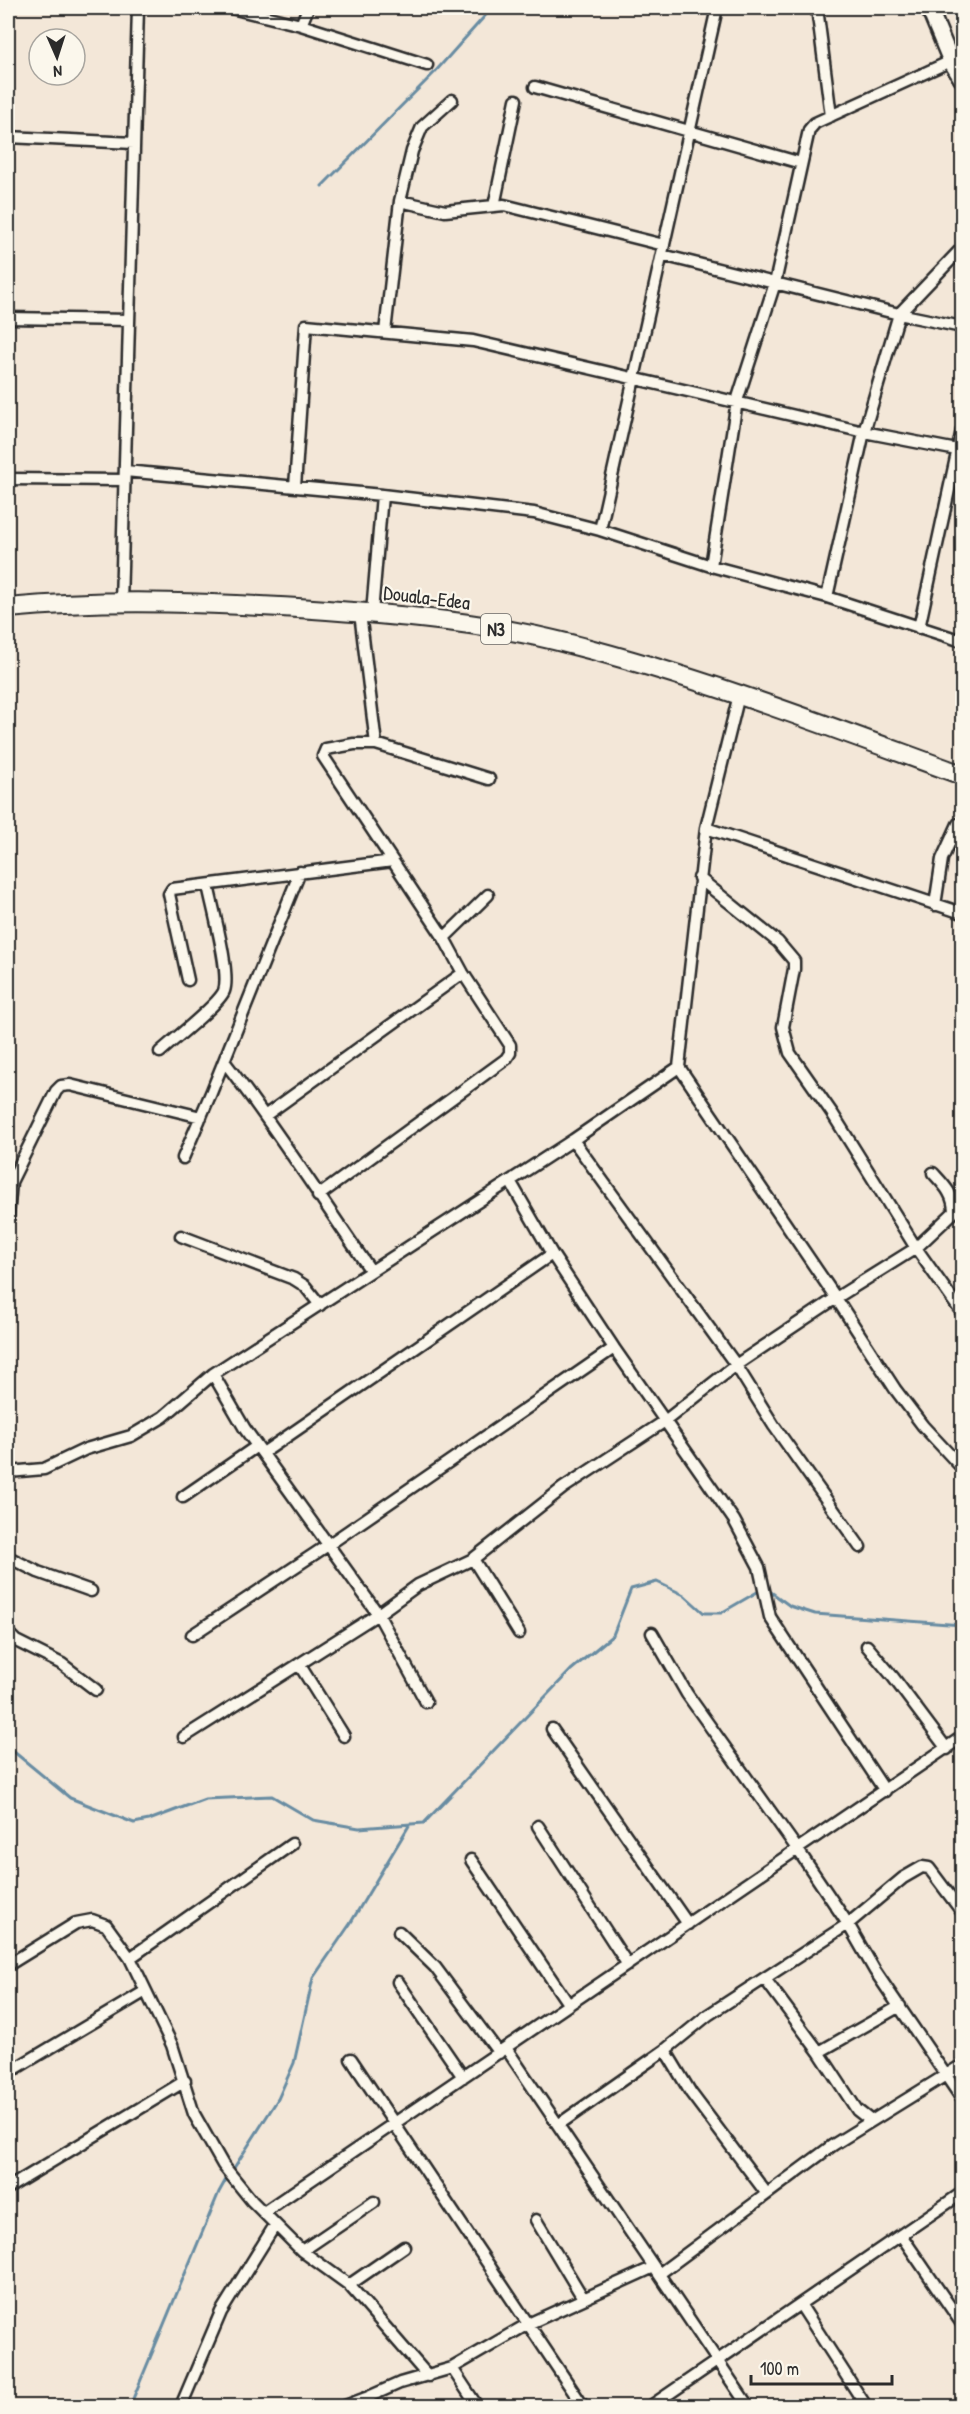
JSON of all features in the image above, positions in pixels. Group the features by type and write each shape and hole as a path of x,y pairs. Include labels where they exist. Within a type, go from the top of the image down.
{"highway":[{"name":"Douala-Edea","path":"8,608 121,603 258,605 366,613 474,625 567,643 638,662 739,695 963,775"}],"main road":[{"path":"929,8 951,61 963,79"}],"street":[{"path":"121,603 138,8"},
{"path":"231,8 301,25 427,65"},
{"path":"301,25 308,8"},
{"path":"600,530 717,8"},
{"path":"817,8 831,116"},
{"path":"711,566 737,401 775,283 809,130 815,123 951,61"},
{"path":"535,87 801,163"},
{"path":"385,332 400,201 412,151 422,127 452,100"},
{"path":"494,206 516,100"},
{"path":"8,137 134,143"},
{"path":"400,201 445,211 504,205 775,283 899,314 963,327"},
{"path":"827,597 864,432 899,314 963,248"},
{"path":"8,318 129,320"},
{"path":"295,487 306,325 473,341 864,432 957,450"},
{"path":"919,628 963,430"},
{"path":"8,479 124,475 382,495 534,513 600,530 711,566 827,597 963,641"},
{"path":"376,744 366,613 382,495"},
{"path":"739,695 706,828 679,1067 895,1389 923,1426 963,1468"},
{"path":"318,1196 506,1059 510,1053 510,1045 463,973 444,938 324,756 326,749 354,744 376,744 489,779"},
{"path":"934,904 942,859 958,824"},
{"path":"706,828 963,914"},
{"path":"188,980 170,891 393,861"},
{"path":"183,1158 300,872"},
{"path":"699,878 778,942 794,961 783,1027 790,1053 832,1113 916,1248 963,1313"},
{"path":"160,1052 216,1002 224,990 225,970 208,885"},
{"path":"444,938 488,895"},
{"path":"266,1115 463,973"},
{"path":"224,1061 266,1115 318,1196 371,1271"},
{"path":"8,1472 44,1469 86,1449 131,1436 163,1417 213,1374 573,1140 679,1067"},
{"path":"8,1217 9,1182 56,1091 65,1085 201,1117"},
{"path":"573,1140 736,1365 774,1426 860,1547"},
{"path":"184,1737 378,1614 418,1586 473,1559 563,1488 665,1421 736,1365 916,1248 954,1212 954,1200 949,1190 933,1173"},
{"path":"510,1181 552,1254 614,1348 734,1520 759,1567 770,1617 885,1791"},
{"path":"181,1236 294,1279 305,1286 320,1305"},
{"path":"183,1497 260,1449 552,1254"},
{"path":"192,1635 328,1545 614,1348"},
{"path":"213,1374 245,1429 378,1614 426,1702"},
{"path":"8,1557 38,1572 91,1591"},
{"path":"473,1559 519,1633"},
{"path":"652,1632 687,1694 798,1850 848,1924 875,1971 963,2099"},
{"path":"8,1634 16,1641 62,1664 96,1690"},
{"path":"867,1646 947,1749"},
{"path":"299,1664 344,1736"},
{"path":"552,1729 688,1924"},
{"path":"264,2212 963,1737"},
{"path":"538,1826 628,1965"},
{"path":"130,1959 292,1844"},
{"path":"471,1860 569,2005"},
{"path":"558,2125 665,2050 708,2015 848,1924 903,1878 926,1867 963,1912"},
{"path":"8,1965 76,1923 92,1920 106,1925 130,1959 144,1992 172,2045 194,2114 223,2165 275,2225 302,2251 349,2285 428,2376"},
{"path":"399,1932 435,1967 558,2125 748,2406"},
{"path":"765,1979 819,2052 857,2110 871,2121"},
{"path":"398,1982 463,2078"},
{"path":"8,2073 144,1992"},
{"path":"819,2052 900,2006"},
{"path":"665,2050 691,2093 767,2194"},
{"path":"351,2059 583,2406"},
{"path":"345,2406 369,2402 400,2383 452,2368 528,2324 584,2298 656,2270 767,2194 833,2145 963,2065"},
{"path":"8,2188 185,2081"},
{"path":"651,2406 963,2193"},
{"path":"302,2251 374,2202"},
{"path":"536,2220 584,2298"},
{"path":"181,2406 220,2312 275,2225"},
{"path":"901,2235 963,2324"},
{"path":"349,2285 404,2247"},
{"path":"801,2304 866,2406"},
{"path":"452,2368 477,2406"}],"waterway":[{"path":"322,186 434,73 492,8"},
{"path":"8,1747 70,1798 134,1823 149,1820 205,1799 272,1796 313,1820 359,1828 424,1823 571,1670 613,1635 631,1589 657,1582 684,1595 704,1613 721,1613 759,1591 771,1592 790,1606 815,1614 962,1625"},
{"path":"232,2171 278,2099 294,2063 313,1978 350,1924 410,1824"},
{"path":"130,2406 219,2192 228,2176"}]}
